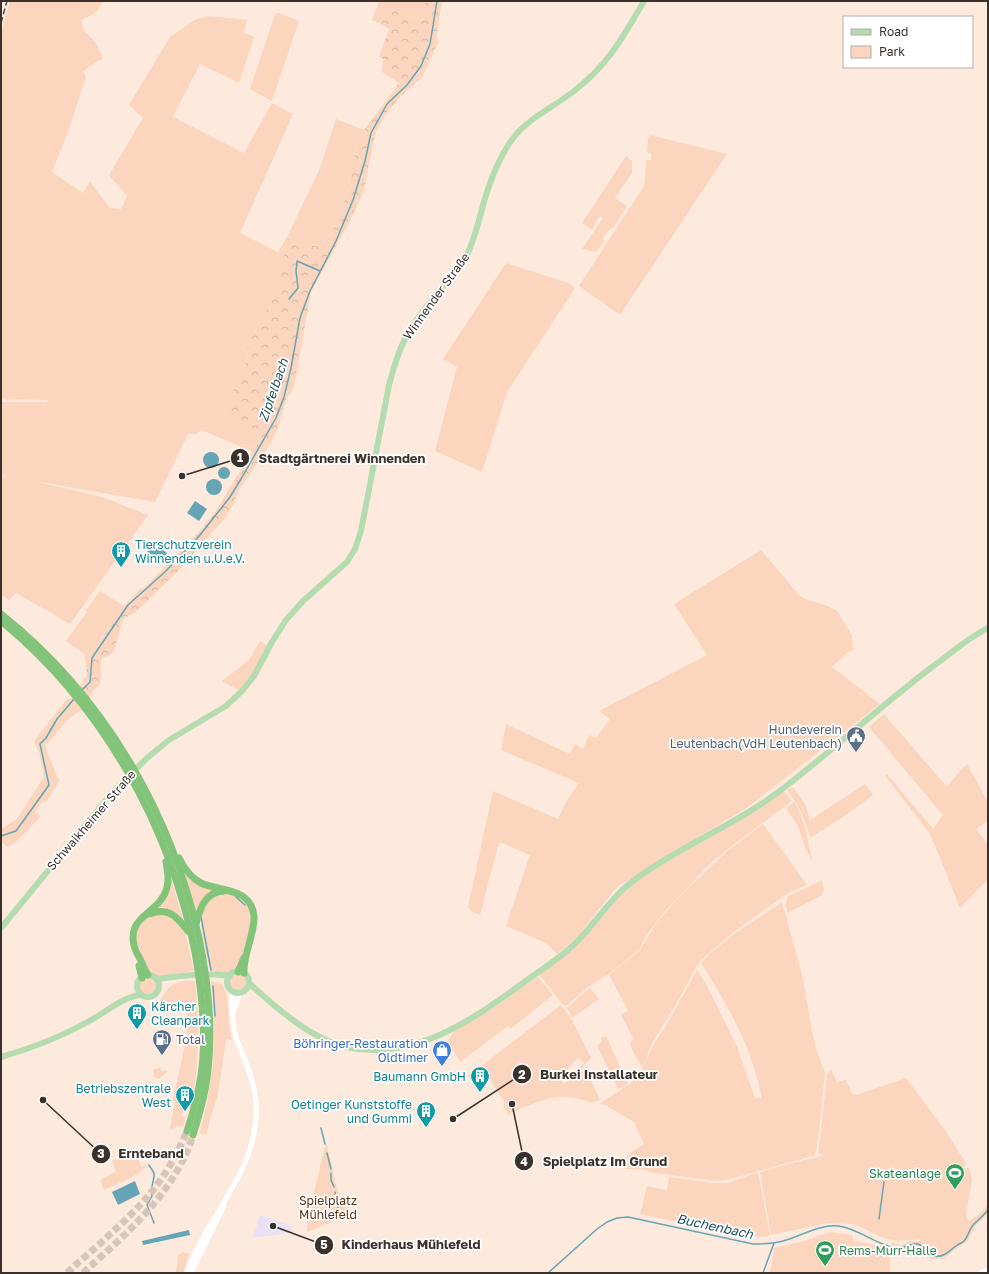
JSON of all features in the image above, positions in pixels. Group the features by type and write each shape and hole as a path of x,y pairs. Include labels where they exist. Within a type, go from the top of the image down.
{"highway":[{"path":"1,614 19,629 73,682 98,715 132,766 148,794 171,850 190,902 207,986 210,1035 207,1081 203,1100 190,1133 201,1075 203,1022 200,982 191,934 176,878 171,850"},
{"path":"1,622 30,647 51,668 66,684 94,720 129,775 150,815 171,850 189,874 195,880 207,885 235,892 241,895 249,903 254,922 241,973"},
{"path":"145,976 137,956 133,939 134,931 140,920 159,903 166,890 168,876 166,861 171,850"},
{"path":"196,926 199,910 205,900 214,893 227,890"},
{"path":"147,914 159,912 174,916 183,923 191,934"}],"main road":[{"name":"Winnender Straße","path":"365,506 389,386 399,350 421,313 467,255 472,244 492,179 504,152 522,128 574,91 603,64 625,35 644,1"},
{"name":"Schwaikheimer Straße","path":"1,928 98,810 139,766 158,748 226,706 242,691 254,676 272,642 286,620 303,601 342,567 352,555 358,542 365,506"},
{"path":"141,995 138,988 138,983 145,976 154,977 157,979 207,975 230,976 241,973 247,976 249,983 265,997 300,1024 329,1041 346,1046 371,1050 398,1048 434,1037 493,1005 569,950 609,904 627,886 650,868 752,810 784,788 895,695 963,644 988,628"},
{"path":"159,986 185,976"},
{"path":"217,976 228,983"},
{"path":"230,976 228,983 229,988 232,991 240,993 246,989 249,983"},
{"path":"121,1002 141,995 147,997 153,996 158,992 159,986 157,979"},
{"path":"1,1057 38,1046 89,1021 121,1002 138,988"},
{"path":"246,989 265,997"}],"street":[{"path":"191,1273 245,1164 251,1146 255,1124 256,1100 251,1078 236,1034 233,1017 232,991"},
{"path":"233,1017 236,1002 240,993"},
{"path":"187,1273 205,1231 237,1180"},
{"path":"980,1273 988,1270"}],"shaded area":[{"path":"260,1215 291,1225 293,1232 253,1237"}],"green space":[{"path":"10,1 103,1 96,13 81,20 84,30 96,43 103,58 83,71 86,77 67,135 52,172 83,193 90,182 110,208 121,209 127,196 109,175 143,118 129,105 170,37 196,19 210,16 247,20 244,33 254,37 239,83 200,64 173,117 244,153 272,103 293,114 240,233 278,252 287,237 320,168 336,119 364,130 357,143 343,207 328,240 319,247 289,237 282,250 288,262 279,273 282,282 246,350 248,357 225,410 262,435 255,448 241,444 237,445 201,430 196,434 188,434 155,502 34,481 102,497 148,515 70,624 16,593 9,600 1,595 1,476 16,477 1,475 1,402 47,402 48,400 1,399 1,33"},
{"path":"379,1 427,1 416,20 389,6 381,24 372,20"},
{"path":"427,1 442,1 437,34 438,43 422,77 399,98 383,118 375,135 364,190 352,217 311,292 294,387 285,402 280,422 271,443 239,490 233,505 225,518 177,572 136,612 123,619 114,652 101,659 101,683 93,691 86,708 82,710 72,698 87,675 85,655 89,657 124,606 141,588 143,589 200,531 215,512 252,452 237,445 241,444 255,448 262,435 241,420 231,421 225,410 248,357 246,350 281,283 279,273 288,262 282,251 289,237 319,247 328,240 343,207 357,143 364,130 399,83 382,72 383,59 379,56 389,29 381,24 389,5 416,20"},
{"path":"279,13 299,21 272,101 250,89 275,14"},
{"path":"650,135 727,154 620,315 579,286 644,186 646,160 651,160 651,154 647,152 648,138"},
{"path":"626,156 632,161 632,173 615,198 627,206 613,228 603,237 604,241 596,252 582,249 603,218 598,218 592,230 582,223"},
{"path":"506,263 569,283 575,288 507,392 482,472 435,451 457,367 443,359"},
{"path":"761,550 800,596 828,606 837,611 852,636 853,651 848,652 832,667 880,704 748,807 617,887 577,937 557,954 546,943 506,926 530,855 499,842 480,915 472,912 468,907 493,791 558,819 567,800 579,783 501,750 506,724 570,754 575,744 583,749 589,735 596,738 610,719 599,711 707,655 674,604"},
{"path":"100,591 124,606 89,657 66,641"},
{"path":"260,641 272,649 252,682 243,693 222,681 249,660"},
{"path":"72,698 82,710 67,721 45,746 59,781 47,801 42,802 35,812 41,816 15,843 7,847 1,841 1,829 17,819 44,776 39,752 34,741 67,699"},
{"path":"884,714 947,787 967,764 988,802 988,821 976,829 988,845 988,879 960,908 929,832 885,776 887,774 933,829 943,815 869,727"},
{"path":"865,784 873,795 843,817 810,838 801,812 787,790 793,787 805,804 810,820"},
{"path":"781,792 785,792 792,801 712,862 665,911 645,938 640,949 613,971 587,988 566,1006 563,1005 539,974 615,900 638,880"},
{"path":"794,802 804,823 812,860 805,847 799,828 786,808"},
{"path":"763,824 807,885 788,893 735,931 701,960 652,1043 643,1067 638,1061 630,1045 633,1038 621,1015 628,1010 609,975 640,950 656,924 678,898 726,852"},
{"path":"185,873 214,889 196,912"},
{"path":"171,879 184,922 164,907 157,910"},
{"path":"822,880 824,890 821,896 787,913 787,897"},
{"path":"226,893 238,897 246,903 250,912 249,934 239,966 229,973 210,971 201,926 202,912 205,906 210,900"},
{"path":"782,902 803,978 816,1048 825,1073 818,1141 815,1155 727,1180 715,1181 648,1172 647,1170 625,1169 627,1155 644,1144 634,1122 605,1105 599,1104 631,1083 641,1072 652,1047 666,1026 697,970 706,984 737,1047 755,1098 761,1098 757,1077 745,1043 729,1010 701,963 707,956 737,932"},
{"path":"158,914 173,917 185,932 194,971 157,977 149,973 136,946 136,932 146,919"},
{"path":"238,973 244,976 247,982 244,988 238,991 232,988 229,982 232,976"},
{"path":"148,977 154,980 157,986 154,992 148,995 142,992 139,986 142,980"},
{"path":"537,977 553,995 510,1029 508,1026 460,1062 448,1041 454,1031 492,1009"},
{"path":"184,981 195,981 198,1028 196,1075 190,1109 184,1107 182,1116 185,1117 184,1126 177,1126 173,1129 170,1128 175,1101 173,1101 186,1039 186,1002 164,1005 160,1000 172,985"},
{"path":"211,981 222,984 227,996 229,1025 232,1040 226,1039 218,1093 206,1135 200,1132 207,1102 209,1102 207,1101 214,1056 214,1011"},
{"path":"590,988 599,999 572,1018 567,1008"},
{"path":"561,1005 571,1018 591,1058 583,1066 600,1100 596,1102 588,1102 572,1097 553,1098 537,1102 508,1114 503,1105 505,1103 484,1071 470,1079 468,1076","holes":["578,1057 584,1063 564,1084 560,1079"]},
{"path":"606,1036 628,1084 618,1089 597,1045 602,1042 601,1038"},
{"path":"161,1068 161,1071 169,1070 159,1079 154,1077 153,1070"},
{"path":"831,1070 837,1082 846,1080 852,1094 856,1095 906,1078 947,1133 965,1162 966,1166 952,1172 969,1168 972,1179 966,1216 969,1221 981,1213 988,1204 988,1214 976,1225 967,1242 958,1247 944,1259 933,1259 927,1257 923,1250 913,1247 903,1252 890,1249 892,1242 901,1245 910,1241 920,1241 920,1239 896,1241 881,1237 859,1226 844,1223 828,1223 771,1235 760,1172 824,1156 818,1153 827,1074"},
{"name":"Spielplatz Mühlefeld","path":"325,1145 327,1145 337,1190 351,1214 307,1232 307,1224"},
{"path":"135,1151 142,1167 148,1163 134,1176 104,1190 100,1180 116,1171 112,1161"},
{"path":"758,1172 770,1235 767,1237 740,1235 640,1214 647,1186 667,1190 669,1177 715,1183 728,1183"},
{"path":"830,1232 852,1235 853,1240 890,1249 890,1273 770,1273 774,1248 800,1242"},
{"path":"182,1252 189,1253 183,1273 176,1272 178,1256"}],"water":[{"path":"239,449 249,453 244,462 238,462 233,458"},
{"path":"211,452 217,454 219,460 217,466 211,468 205,466 203,460 205,454"},
{"path":"226,467 229,468 229,478 222,479 219,478 218,471 219,468"},
{"path":"214,479 221,484 222,487 217,494 214,495 207,490 206,487 211,480"},
{"path":"195,501 207,509 199,521 187,513"},
{"path":"153,543 167,553 161,562 147,552"},
{"path":"135,1181 140,1194 118,1205 112,1192"},
{"path":"189,1230 190,1235 143,1245 142,1241"}],"waterway":[{"name":"Zipfelbach","path":"82,690 90,682 92,658 128,605 166,571 200,535 230,497 276,418 284,397 291,368 300,318 310,291 336,241 353,200 365,161 371,133 387,104 407,85 421,66 430,44 437,1"},
{"path":"289,299 298,288 296,271 297,261 320,271"},
{"name":"Zipfelbach","path":"1,836 16,831 49,785 40,744 46,738 57,719 74,699"},
{"path":"236,897 245,905"},
{"path":"201,917 211,970"},
{"path":"213,986 215,1016"},
{"path":"321,1128 325,1144"},
{"path":"327,1153 331,1169"},
{"path":"149,1165 154,1173 154,1177 151,1191 152,1196 147,1205 154,1223"},
{"path":"331,1173 331,1180 334,1187"},
{"path":"879,1219 884,1182"},
{"path":"335,1192 338,1208"},
{"name":"Buchenbach","path":"548,1273 597,1229 607,1222 617,1218 628,1217 753,1244 779,1242 825,1227 839,1226 853,1230 888,1246 902,1248 918,1244 923,1246 933,1255 941,1256 964,1241 973,1225 988,1210"},
{"path":"763,1273 774,1243"}],"tunnel":[{"path":"67,1273 121,1224 144,1200 172,1162 187,1131"},
{"path":"83,1273 116,1243 148,1211 162,1194 185,1156 193,1135"}],"railway":[{"path":"1,23 7,1"}],"place":[{"name":"Stadtgärtnerei Winnenden","path":"182,476"},
{"name":"Tierschutzverein Winnenden u.U.e.V.","path":"121,568"},
{"name":"Hundeverein Leutenbach(VdH Leutenbach)","path":"856,753"},
{"name":"Kärcher Cleanpark","path":"137,1030"},
{"name":"Total","path":"162,1056"},
{"name":"Böhringer-Restauration Oldtimer","path":"442,1067"},
{"name":"Baumann GmbH","path":"480,1093"},
{"name":"Ernteband","path":"43,1100"},
{"name":"Spielplatz Im Grund","path":"512,1104"},
{"name":"Betriebszentrale West","path":"185,1112"},
{"name":"Burkei Installateur","path":"453,1119"},
{"name":"Oetinger Kunststoffe und Gummi","path":"426,1128"},
{"name":"Skateanlage","path":"955,1190"},
{"name":"Kinderhaus Mühlefeld","path":"273,1226"},
{"name":"Rems-Murr-Halle","path":"825,1267"}]}
